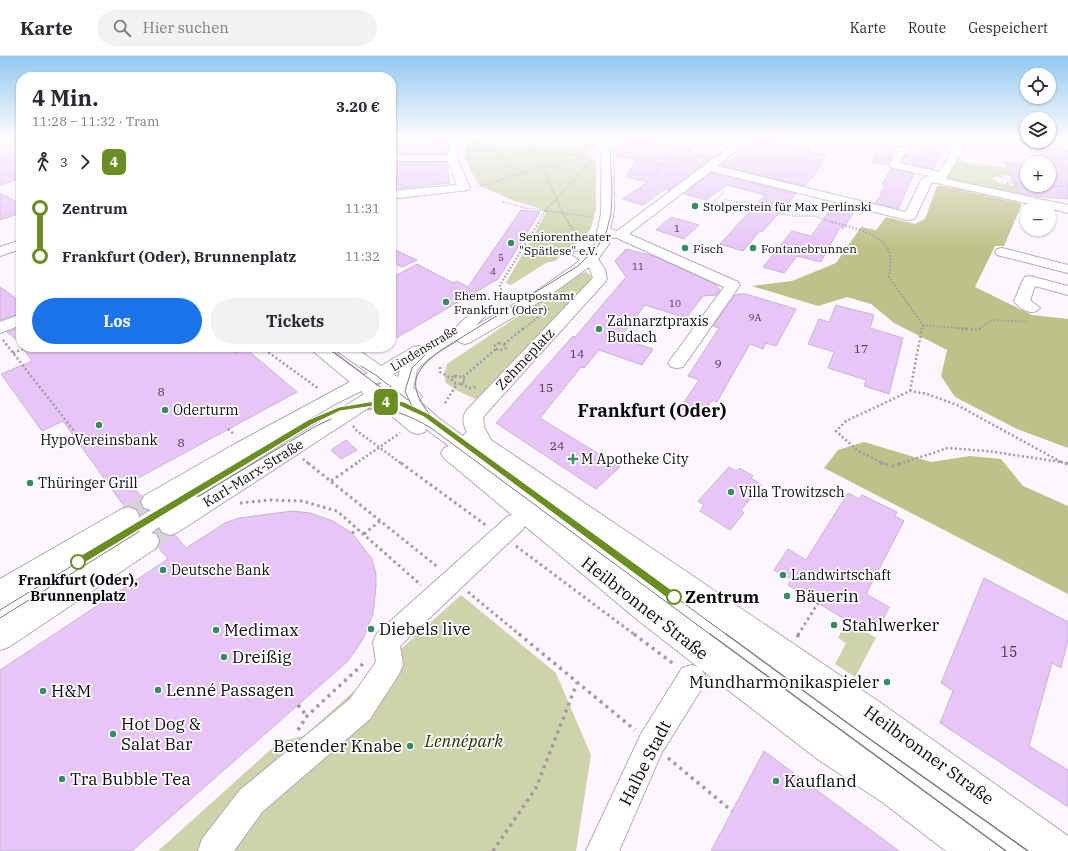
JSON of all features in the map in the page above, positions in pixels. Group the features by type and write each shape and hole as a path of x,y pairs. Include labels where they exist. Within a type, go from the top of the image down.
{"street":[{"path":"396,195 464,188 459,175"},
{"name":"Lindenstraße","path":"538,280 603,243 608,206 605,175"},
{"path":"620,235 698,175"},
{"path":"742,175 906,216 910,216 927,180 941,178"},
{"path":"931,175 1068,209"},
{"path":"605,226 620,235 733,285 677,363"},
{"path":"0,252 16,246"},
{"path":"1002,252 1068,269"},
{"name":"Lindenstraße","path":"391,385 580,269 585,254"},
{"name":"Zehmeplatz","path":"484,445 474,426 473,416 600,279 599,269 585,254"},
{"path":"1032,308 1022,301 1030,280 1068,291"},
{"name":"Lindenstraße","path":"391,385 479,314 504,300"},
{"path":"391,385 416,360 460,332 479,314"},
{"path":"2,334 16,323"},
{"path":"326,352 391,385"},
{"path":"350,352 391,385 411,405 439,414 848,730 1018,851"},
{"name":"Heilbronner Straße","path":"391,385 393,407 648,613 826,748 893,791 973,851"},
{"name":"Heilbronner Straße","path":"391,385 484,445 868,711 1062,851"},
{"name":"Karl-Marx-Straße","path":"170,526 348,410 391,385"},
{"name":"Karl-Marx-Straße","path":"152,502 242,449 307,422 329,400 391,385"},
{"path":"256,458 284,435 307,422 348,410 375,406 393,407 417,415 439,414"},
{"path":"0,614 313,424 348,410"},
{"path":"0,592 128,516"},
{"path":"214,851 250,801 360,709 390,665 386,642 508,529"},
{"path":"0,638 148,541"},
{"name":"Halbe Stadt","path":"602,851 651,744 692,678"}],"path":[{"path":"476,187 516,175"},
{"path":"546,175 563,214 585,254"},
{"path":"504,300 500,285 545,211 580,175"},
{"path":"998,175 1014,182"},
{"path":"1005,184 1020,182"},
{"path":"1056,186 1068,187"},
{"path":"704,211 726,191"},
{"path":"724,199 791,216 814,216 863,231 882,241 889,250 891,262 889,277 923,325 910,392"},
{"path":"503,202 563,214 605,226"},
{"path":"491,342 496,344 504,344 550,308"},
{"path":"923,325 978,330 992,320 1028,322"},
{"path":"2,334 13,353 78,436"},
{"path":"496,344 494,346 496,349"},
{"path":"440,367 440,372 443,375 463,377 496,349 504,349 506,346 504,344"},
{"path":"268,352 320,390"},
{"path":"454,377 452,381 457,384"},
{"path":"439,414 457,384 465,381 463,377"},
{"path":"1061,462 957,405 927,394 910,392 846,421 836,431 858,451 880,463 892,466 948,448 987,451 1068,464"},
{"path":"228,429 238,438"},
{"path":"357,431 379,447 508,529 692,678"},
{"path":"330,481 401,432"},
{"path":"300,457 454,580 732,811"},
{"path":"233,503 269,500 302,501 336,511 436,597"},
{"path":"364,534 380,521"},
{"path":"352,533 358,530"},
{"path":"800,632 818,603"},
{"path":"493,851 536,788 577,682"},
{"path":"298,705 307,716"}],"green space":[{"path":"473,175 596,175 596,209 591,228 586,235 555,261 546,263 511,285 506,283 546,213 542,209 517,202 480,186"},
{"path":"946,175 1002,175 1001,177 993,177 993,179 1000,183 1016,186 1020,194 943,180"},
{"path":"937,186 943,186 1020,204 1020,209 1004,246 995,246 975,287 1032,315 1068,319 1068,448 1017,429 955,397 941,376 947,350 894,323 871,304 847,297 818,306 752,286 792,281 836,263 861,227 876,230 886,217 915,224 925,219"},
{"path":"586,272 591,276 592,280 477,400 456,390 446,383 444,375 447,364"},
{"path":"864,442 931,462 970,456 1001,459 1023,486 1068,506 1068,594 824,468 838,450"},
{"name":"Lennépark","path":"461,595 556,673 591,755 576,851 158,851 279,742 304,736"},
{"path":"851,622 876,638 855,677 835,664 846,643 838,638 843,628 847,630"}],"building":[{"path":"0,175 16,175 16,180 0,185"},
{"path":"396,175 448,175 450,183 396,188"},
{"path":"627,175 689,175 669,190 665,189 643,205 623,199 647,182 626,177"},
{"path":"708,175 720,175 796,194 743,251 720,244 765,195 727,185 706,200 684,194"},
{"path":"760,175 814,175 804,186"},
{"path":"887,175 913,175 898,209 875,203 882,194 880,193 885,185 882,184"},
{"path":"1010,175 1020,175 1020,192 1056,192 1056,175 1068,175 1068,199 1019,193"},
{"path":"0,193 16,201 16,215 0,220"},
{"path":"834,205 855,210 843,229 840,227 821,262 797,256 784,273 763,267 792,231 811,236"},
{"path":"521,210 540,212 498,279 396,338 396,275 417,264 453,283 457,281 468,287"},
{"path":"671,217 699,225 684,239 656,230"},
{"path":"626,249 653,256 715,284 720,290 716,295 703,296 686,318 645,305 620,338 653,349 642,365 599,350 584,368 581,367 540,418 620,467 596,489 496,423 573,336 575,337 626,277 615,261"},
{"path":"396,250 417,260 402,267 396,264"},
{"path":"0,287 16,298 16,315 0,320"},
{"path":"738,294 746,294 796,309 776,346 766,343 763,349 750,344 717,402 712,400 702,416 680,408 699,380 688,376 719,328 713,326 734,296"},
{"path":"836,305 874,315 870,328 903,338 889,394 864,386 866,380 828,368 834,352 808,344 819,319 829,322"},
{"path":"16,329 16,339 7,332"},
{"name":"Oderturm","path":"26,352 250,352 297,392 129,483 142,497 140,503 143,509 147,511 140,515 137,509 129,506 125,507 63,421 42,431 1,374 32,361"},
{"path":"346,440 357,450 341,459 331,450"},
{"name":"Villa Trowitzsch","path":"729,467 736,471 739,468 753,476 751,478 762,485 741,510 744,513 730,530 700,511 704,505 698,501"},
{"path":"848,493 859,499 862,495 897,512 895,516 904,521 866,594 889,607 877,632 851,617 848,621 788,585 791,579 774,570 788,549 806,560"},
{"name":"Lenné Passagen","path":"292,511 310,513 333,521 352,533 372,559 376,574 373,614 363,639 348,661 132,851 0,851 0,670 168,559 158,547 160,540 155,532 159,529 161,533 169,536 175,535 186,548 225,523 239,518"},
{"path":"984,578 1068,622 1068,640 1061,668 1052,663 1029,746 1068,770 1068,807 940,723 953,691 941,683"},
{"name":"Kaufland","path":"764,751 899,851 711,851"}],"tunnel":[{"path":"128,516 152,502"},
{"path":"148,541 170,526"}],"tram line":[{"path":"430,415 418,395 416,387 416,380 424,365 441,350 578,266 597,247 606,233 611,214 611,175"},
{"path":"333,352 402,403"},
{"path":"413,409 405,391 412,368 425,355"},
{"path":"361,366 377,376 408,400"},
{"path":"159,513 310,422 339,409 387,402 402,404 413,409"},
{"name":"4","path":"78,562 310,422 339,409 387,402 402,404 421,412 438,423 674,597"},
{"path":"368,409 393,411 431,428 711,635"},
{"path":"413,409 438,423 727,635"},
{"path":"197,497 316,426 331,419"},
{"path":"0,618 140,531"},
{"path":"0,610 119,537"},
{"path":"710,634 1006,851"},
{"path":"726,634 857,730 1028,851"}],"place":[{"name":"Stolperstein für Max Perlinski","path":"695,206"},
{"name":"Seniorentheater \"Spätlese\" e.V.","path":"511,243"},
{"name":"Fisch","path":"685,248"},
{"name":"Fontanebrunnen","path":"753,248"},
{"name":"Ehem. Hauptpostamt Frankfurt (Oder)","path":"446,302"},
{"name":"Zahnarztpraxis Budach","path":"599,329"},
{"name":"Oderturm","path":"165,410"},
{"name":"HypoVereinsbank","path":"99,425"},
{"name":"M Apotheke City","path":"573,459"},
{"name":"Thüringer Grill","path":"30,483"},
{"name":"Villa Trowitzsch","path":"731,492"},
{"name":"Frankfurt (Oder), Brunnenplatz","path":"78,562"},
{"name":"Deutsche Bank","path":"163,570"},
{"name":"Landwirtschaft","path":"783,575"},
{"name":"Bäuerin","path":"787,596"},
{"name":"Zentrum","path":"674,597"},
{"name":"Stahlwerker","path":"834,625"},
{"name":"Diebels live","path":"371,629"},
{"name":"Medimax","path":"216,630"},
{"name":"Dreißig","path":"224,657"},
{"name":"Mundharmonikaspieler","path":"887,682"},
{"name":"Lenné Passagen","path":"158,690"},
{"name":"H&M","path":"43,691"},
{"name":"Hot Dog & Salat Bar","path":"113,734"},
{"name":"Betender Knabe","path":"410,746"},
{"name":"Tra Bubble Tea","path":"62,779"},
{"name":"Kaufland","path":"776,781"}],"district":[{"name":"Frankfurt (Oder)","path":"652,410"}]}
